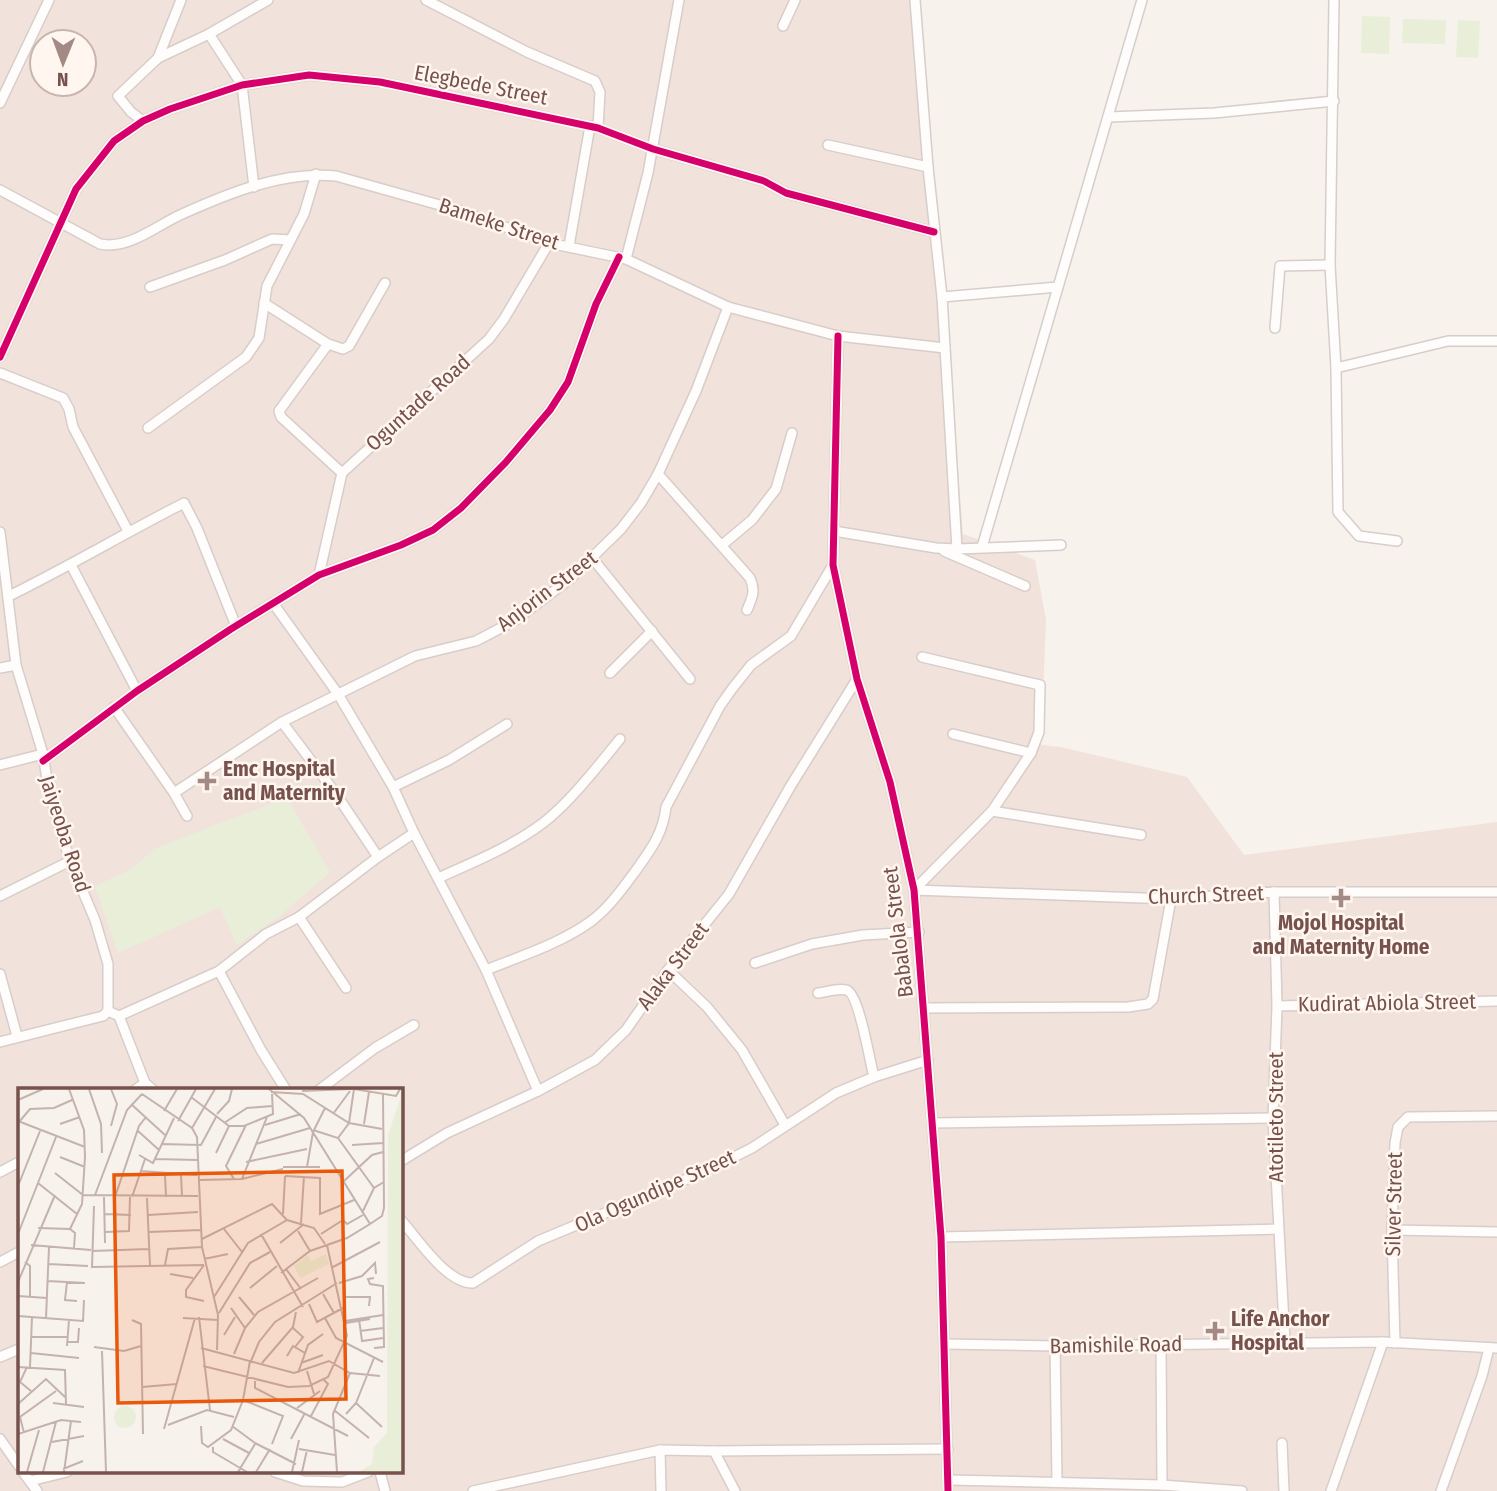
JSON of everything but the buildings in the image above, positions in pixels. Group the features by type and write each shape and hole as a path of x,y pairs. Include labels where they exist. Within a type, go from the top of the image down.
{"street":[{"path":"0,103 49,0"},
{"path":"158,58 181,0"},
{"path":"143,121 131,112 118,96 158,58 209,34 268,0"},
{"path":"426,0 527,52 595,81 600,92 569,246"},
{"path":"782,26 795,0"},
{"path":"915,0 928,167 942,297 957,549"},
{"path":"982,547 1142,0"},
{"path":"1334,0 1330,265 1336,368 1338,512 1359,537 1397,541"},
{"path":"0,765 43,757 137,691 319,575 401,545 433,530 461,508 506,462 550,410 568,382 596,304 623,258 653,149 676,1"},
{"path":"209,34 242,85 254,187"},
{"name":"Elegbede Street","path":"61,221 76,189 114,141 143,121 170,108 242,85 309,75 380,82 594,127 653,149 764,181 786,192 934,232"},
{"path":"1108,117 1214,113 1334,101"},
{"path":"828,145 928,167"},
{"path":"148,428 246,357 258,338 267,286 303,214 316,174"},
{"name":"Bameke Street","path":"0,190 100,244 120,244 240,190 285,177 316,174 336,176 461,211 549,243 623,258 727,307 838,336 945,348"},
{"path":"0,357 61,221"},
{"path":"150,287 225,261 272,239 290,240"},
{"name":"Oguntade Road","path":"342,472 489,338 505,318 549,243"},
{"path":"1275,328 1280,265 1330,265"},
{"path":"264,303 328,344 343,349 349,346 385,283"},
{"path":"942,297 1058,287"},
{"name":"Anjorin Street","path":"174,793 282,722 415,656 466,645 514,621 593,559 635,512 658,474 696,391 727,307"},
{"name":"Babalola Street","path":"838,336 832,565 857,679 890,782 914,890 941,1237 948,1491"},
{"path":"1336,368 1448,341 1497,341"},
{"path":"319,575 342,472 281,417 279,411 328,344"},
{"path":"0,373 63,398 69,409 72,427 128,531"},
{"path":"722,545 752,520 776,489 792,433"},
{"path":"658,474 750,578 754,586 753,597 747,610"},
{"path":"9,596 184,503 197,528 236,626"},
{"path":"834,531 936,548 1061,545"},
{"name":"Jaiyeoba Road","path":"0,532 16,665 43,757 48,792 70,861 95,920 108,964 107,1011"},
{"path":"936,548 1025,586"},
{"path":"593,559 690,679"},
{"path":"71,565 137,691"},
{"path":"486,970 550,945 590,922 614,899 657,841 664,825 666,807 720,706 751,665 791,636 832,565"},
{"path":"273,603 338,694 393,787 414,833 486,970 538,1091"},
{"path":"610,673 652,631"},
{"path":"914,890 992,811 1031,753 1040,732 1040,685 922,657"},
{"path":"0,668 16,665"},
{"name":"Alaka Street","path":"402,1160 447,1133 538,1091 595,1060 626,1030 668,970 729,894 790,787 857,679"},
{"path":"114,707 187,816"},
{"path":"282,722 334,790 378,857"},
{"path":"393,787 449,760 507,724"},
{"path":"954,734 1031,753"},
{"path":"438,878 509,846 542,824 620,739"},
{"path":"992,811 1141,835"},
{"path":"119,1016 219,971 266,934 299,917 414,833"},
{"path":"0,896 70,861"},
{"name":"Church Street","path":"914,890 1171,899 1274,892 1497,892"},
{"name":"Atotileto Street","path":"1274,892 1277,1006 1273,1118 1285,1342"},
{"path":"925,1008 1128,1007 1148,1004 1153,999 1171,899"},
{"path":"299,917 346,988"},
{"path":"755,963 812,944 863,934 919,932"},
{"path":"668,970 707,1007 742,1050 785,1125"},
{"path":"219,971 285,1088"},
{"path":"0,974 17,1037"},
{"path":"818,993 846,989 852,993 874,1077"},
{"name":"Kudirat Abiola Street","path":"1277,1006 1497,1001"},
{"path":"0,1042 103,1016 107,1011 119,1016 145,1083 151,1088"},
{"path":"322,1088 375,1048 414,1025"},
{"name":"Ola Ogundipe Street","path":"402,1221 452,1278 473,1283 538,1241 706,1171 752,1148 836,1093 874,1077 928,1060"},
{"path":"138,1088 145,1083"},
{"name":"Silver Street","path":"1395,1343 1392,1230 1398,1127 1408,1117 1497,1116"},
{"path":"934,1123 1273,1118"},
{"path":"0,1172 18,1163"},
{"path":"941,1237 1278,1229"},
{"path":"1392,1230 1497,1232"},
{"path":"0,1262 18,1253"},
{"path":"1331,1491 1383,1342"},
{"name":"Bamishile Road","path":"945,1344 1055,1346 1383,1342 1493,1348"},
{"path":"1161,1344 1162,1485"},
{"path":"1055,1346 1057,1482"},
{"path":"1441,1491 1493,1348"},
{"path":"0,1357 18,1349"},
{"path":"0,1440 18,1465"},
{"path":"1282,1443 1284,1491"},
{"path":"474,1491 660,1450 948,1448"},
{"path":"660,1450 661,1491"},
{"path":"713,1451 735,1491"},
{"path":"25,1474 37,1491"},
{"path":"30,1481 59,1474"},
{"path":"281,1474 303,1481 342,1482 363,1474"},
{"path":"381,1474 385,1491"},
{"path":"948,1480 1162,1485 1242,1491"}],"shaded area":[{"path":"0,0 920,0 963,534 1035,560 1046,620 1041,745 1061,747 1187,777 1244,855 1497,822 1497,1491 0,1491"}],"green space":[{"path":"1362,16 1390,17 1389,54 1361,53"},
{"path":"1403,19 1446,20 1445,44 1402,43"},
{"path":"1458,20 1480,21 1478,58 1456,57"},
{"path":"287,798 330,872 281,915 237,945 220,907 118,953 95,886 130,870 156,848"}],"cycle path":[{"path":"0,357 76,189 114,141 143,121 170,109 242,85 309,75 380,82 598,128 653,149 764,181 786,193 934,232"},
{"path":"43,761 137,691 319,575 401,545 433,530 461,508 506,462 550,410 568,382 596,304 619,257"},
{"path":"838,336 833,565 857,679 890,782 914,890 941,1237 948,1491"}],"place":[{"name":"Emc Hospital and Maternity","path":"207,781"},
{"name":"Mojol Hospital and Maternity Home","path":"1341,898"},
{"name":"Life Anchor Hospital","path":"1215,1331"}]}
